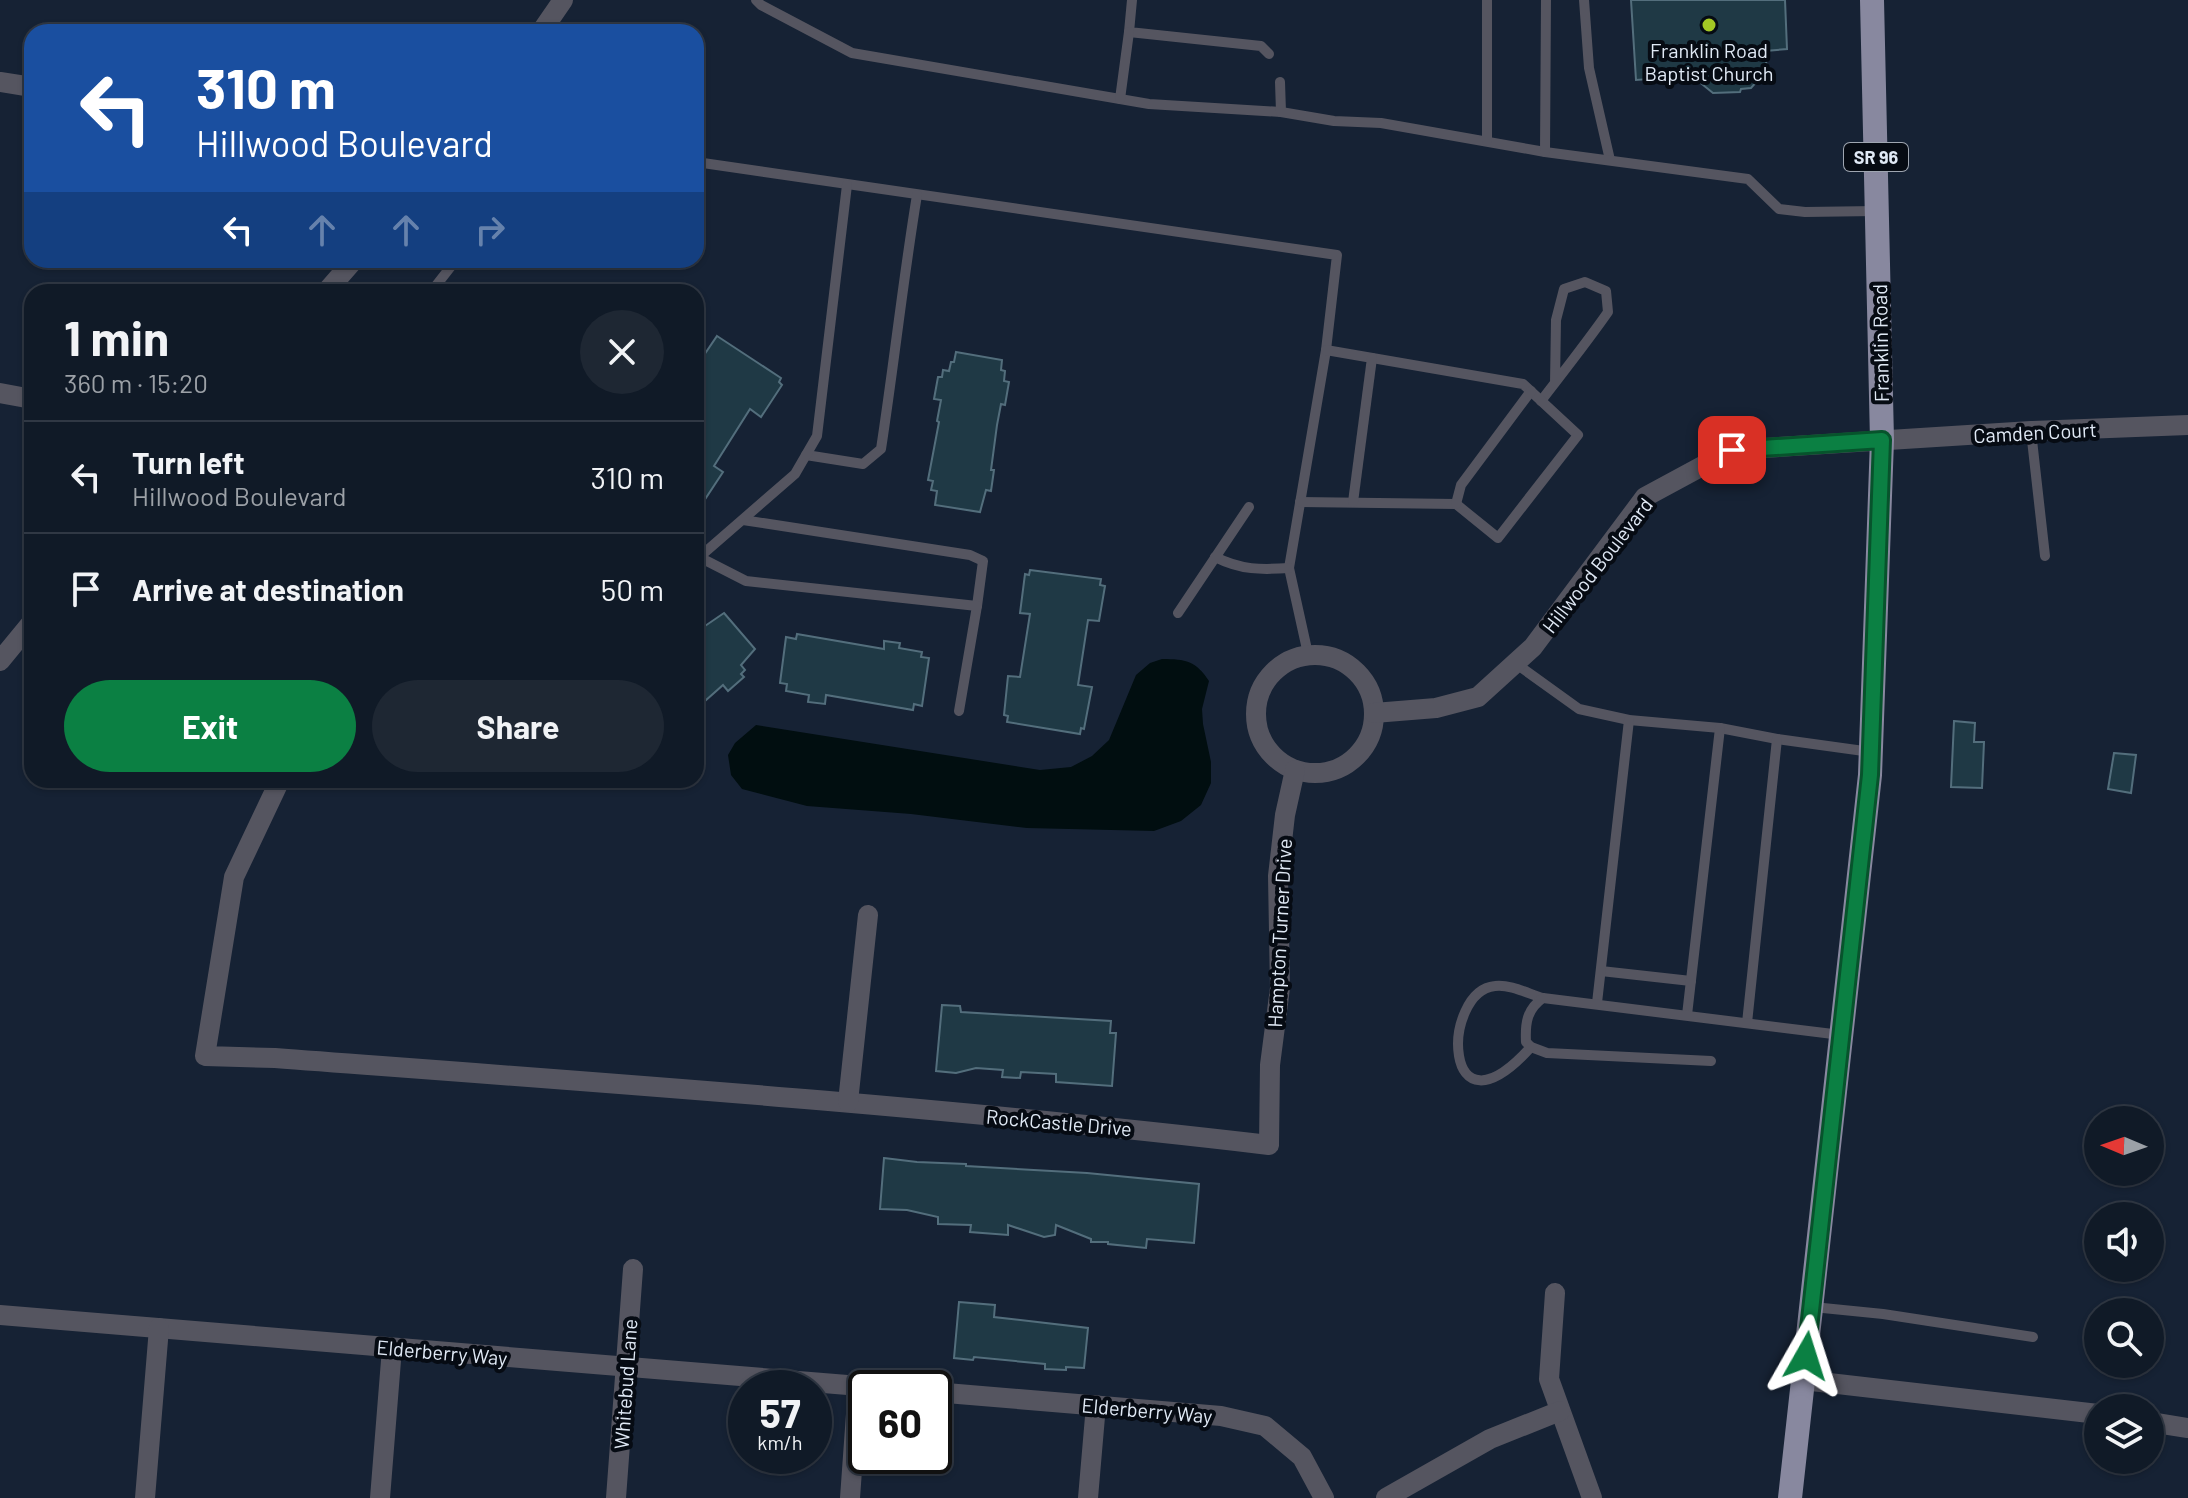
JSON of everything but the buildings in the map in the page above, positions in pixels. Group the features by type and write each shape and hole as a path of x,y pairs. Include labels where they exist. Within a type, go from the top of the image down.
{"main road":[{"name":"Franklin Road","path":"1790,1498 1871,752 1882,440 1872,0"}],"street":[{"path":"546,24 563,0"},
{"path":"0,82 24,86"},
{"path":"333,284 347,268"},
{"name":"Camden Court","path":"1882,440 2188,425"},
{"name":"Hillwood Boulevard","path":"1374,713 1436,708 1478,697 1533,647 1645,497 1732,450 1882,440"},
{"path":"0,661 24,632"},
{"path":"1308,654 1349,664 1371,693 1374,713 1368,740 1354,759 1343,767 1323,773 1295,770 1271,754 1258,731 1256,701 1271,673 1285,661 1308,654"},
{"name":"Hampton Turner Drive","path":"1269,1145 1270,1065 1280,988 1278,876 1285,815 1295,770"},
{"name":"RockCastle Drive","path":"276,788 234,877 205,1056 290,1059 848,1102 1269,1145"},
{"path":"848,1102 868,915"},
{"name":"Whitebud Lane","path":"616,1498 633,1269"},
{"path":"1555,1293 1549,1379 1592,1498"},
{"name":"Elderberry Way","path":"0,1315 848,1385"},
{"path":"145,1498 159,1328"},
{"path":"380,1498 392,1348"},
{"path":"1803,1380 2084,1412"},
{"name":"Elderberry Way","path":"952,1393 1221,1416 1265,1426 1302,1457 1324,1498"},
{"path":"1088,1498 1096,1405"},
{"path":"1386,1498 1490,1439 1560,1411"},
{"path":"2164,1424 2188,1428"},
{"path":"850,1498 852,1474"}],"lane":[{"path":"756,0 852,53 1149,104 1281,112 1334,121 1381,123 1545,152 1748,179 1779,209 1805,212 1878,211"},
{"path":"1120,99 1132,0"},
{"path":"1487,0 1487,141"},
{"path":"1545,152 1546,0"},
{"path":"1584,0 1589,68 1610,160"},
{"path":"1129,32 1261,46 1269,54"},
{"path":"1280,82 1281,112"},
{"path":"704,163 1337,255 1326,350 1289,568 1308,654"},
{"path":"704,553 795,474 817,436 847,185"},
{"path":"806,455 863,464 881,449 917,195"},
{"path":"437,284 450,268"},
{"path":"1541,401 1555,383 1608,312 1606,291 1585,282 1564,289 1556,320 1555,383"},
{"path":"1300,502 1456,504 1498,538 1578,435 1523,384 1326,350"},
{"path":"1353,502 1372,358"},
{"path":"1456,504 1461,485 1531,391"},
{"path":"2031,431 2045,556"},
{"path":"1178,613 1249,507"},
{"path":"743,520 970,555 983,561 959,711"},
{"path":"1215,557 1236,567 1257,570 1289,568"},
{"path":"704,561 746,581 977,606"},
{"path":"1515,663 1579,709 1629,720 1720,728 1871,752"},
{"path":"1597,1003 1629,720"},
{"path":"1687,1015 1720,728"},
{"path":"1747,1023 1777,739"},
{"path":"1601,971 1691,981"},
{"path":"1531,1047 1510,1070 1499,1076 1477,1080 1468,1077 1460,1068 1458,1057 1462,1018 1470,999 1482,990 1495,986 1543,998 1841,1035"},
{"path":"1543,998 1532,1005 1525,1024 1526,1042 1531,1047 1547,1053 1711,1061"},
{"path":"1811,1307 1883,1314 2033,1337"}],"shaded area":[{"path":"1162,659 1190,662 1209,681 1202,709 1211,762 1211,783 1201,805 1181,821 1154,831 1027,828 807,806 742,789 731,775 728,755 735,743 756,725 1040,770 1071,767 1092,756 1109,740 1136,675 1150,663"}],"place":[{"name":"Franklin Road Baptist Church","path":"1709,25"}],"route":[{"path":"1732,450 1882,440 1870,775 1806,1356"}]}
